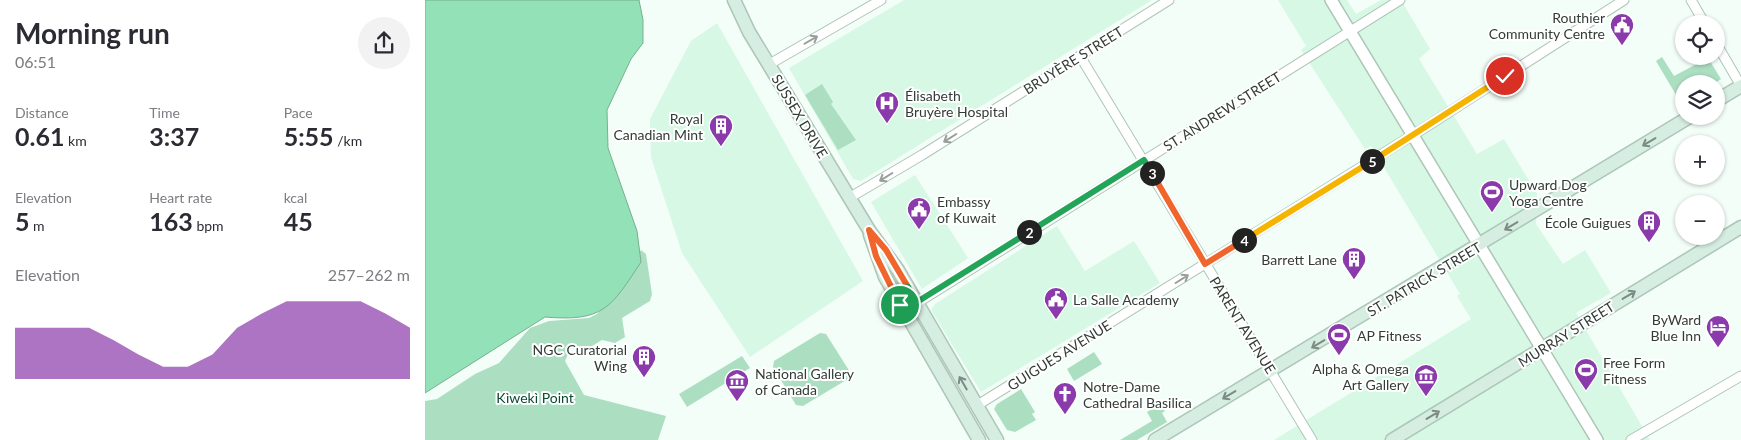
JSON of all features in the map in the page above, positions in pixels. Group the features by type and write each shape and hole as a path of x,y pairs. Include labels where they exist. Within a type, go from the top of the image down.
{"main road":[{"name":"SUSSEX DRIVE","path":"734,0 749,32 869,230 886,250 997,440"},
{"path":"1725,96 1741,86"},
{"name":"ST. PATRICK STREET","path":"1155,440 1676,125"},
{"name":"MURRAY STREET","path":"1392,440 1741,228"},
{"name":"SUSSEX DRIVE","path":"869,230 885,277 979,440"}],"street":[{"path":"769,65 881,0"},
{"name":"BRUYÈRE STREET","path":"849,198 907,165 1169,0"},
{"path":"1331,0 1597,440"},
{"name":"ST. ANDREW STREET","path":"917,302 1400,0"},
{"name":"GUIGUES AVENUE","path":"976,406 1414,135 1624,0"},
{"path":"1691,0 1700,15"},
{"name":"PARENT AVENUE","path":"1080,56 1312,440"},
{"path":"1725,58 1741,86"},
{"path":"1631,440 1741,376"}],"shaded area":[{"path":"425,0 639,0 643,20 643,43 631,59 607,110 608,148 637,231 641,262 622,291 603,309 580,317 545,317 425,393"},
{"name":"Élisabeth Bruyère Hospital","path":"904,0 1152,0 861,181 853,179 789,68"},
{"path":"1278,0 1347,0 1356,14 1381,0 1401,0 1430,49 1419,59 1477,154 1504,139 1537,194 1536,224 1563,264 1585,250 1611,293 1576,313 1650,440 1274,440 1471,319 1457,296 1460,294 1371,146 1365,149 1301,50 1306,46"},
{"path":"717,23 863,281 750,357 682,253 651,157 650,119 691,41"},
{"name":"Embassy of Kuwait","path":"915,175 968,258 922,289 871,202"},
{"path":"1057,226 1085,271 1134,241 1160,283 981,392 931,310 935,304"}],"green space":[{"path":"1662,57 1675,75 1675,93 1656,61"},
{"path":"1695,65 1712,65 1719,75 1676,75"},
{"path":"822,84 833,102 831,104 856,140 838,150 805,95"},
{"name":"Kìwekì Point","path":"641,250 646,254 652,294 650,301 622,318 625,337 615,343 602,340 584,351 571,348 565,361 584,395 666,416 658,440 425,440 425,401 437,399 475,374 499,363 530,328 549,321 589,318 597,314 633,268 637,254"},
{"path":"820,333 826,334 850,372 848,379 803,406 796,405 773,367 774,361"},
{"path":"1094,352 1102,364 1074,381 1067,369"},
{"path":"742,356 750,368 687,407 679,394"},
{"path":"1021,389 1035,412 1032,414 1036,420 1015,432 1007,430 994,409 997,404"},
{"path":"1161,404 1165,411 1162,413 1167,422 1137,440 1120,440 1152,421 1147,412"}],"place":[{"name":"Routhier Community Centre","path":"1622,46"},
{"name":"Élisabeth Bruyère Hospital","path":"887,124"},
{"name":"Royal Canadian Mint","path":"721,147"},
{"name":"Upward Dog Yoga Centre","path":"1492,213"},
{"name":"Embassy of Kuwait","path":"919,230"},
{"name":"École Guigues","path":"1649,243"},
{"name":"Barrett Lane","path":"1354,280"},
{"name":"La Salle Academy","path":"1056,320"},
{"name":"ByWard Blue Inn","path":"1718,348"},
{"name":"AP Fitness","path":"1339,356"},
{"name":"NGC Curatorial Wing","path":"644,378"},
{"name":"Free Form Fitness","path":"1586,391"},
{"name":"Alpha & Omega Art Gallery","path":"1426,397"},
{"name":"National Gallery of Canada","path":"737,402"},
{"name":"Notre-Dame Cathedral Basilica","path":"1065,415"}],"route":[{"path":"900,305 876,256 869,230 886,250 917,302 1144,160 1205,264 1505,76"}]}
